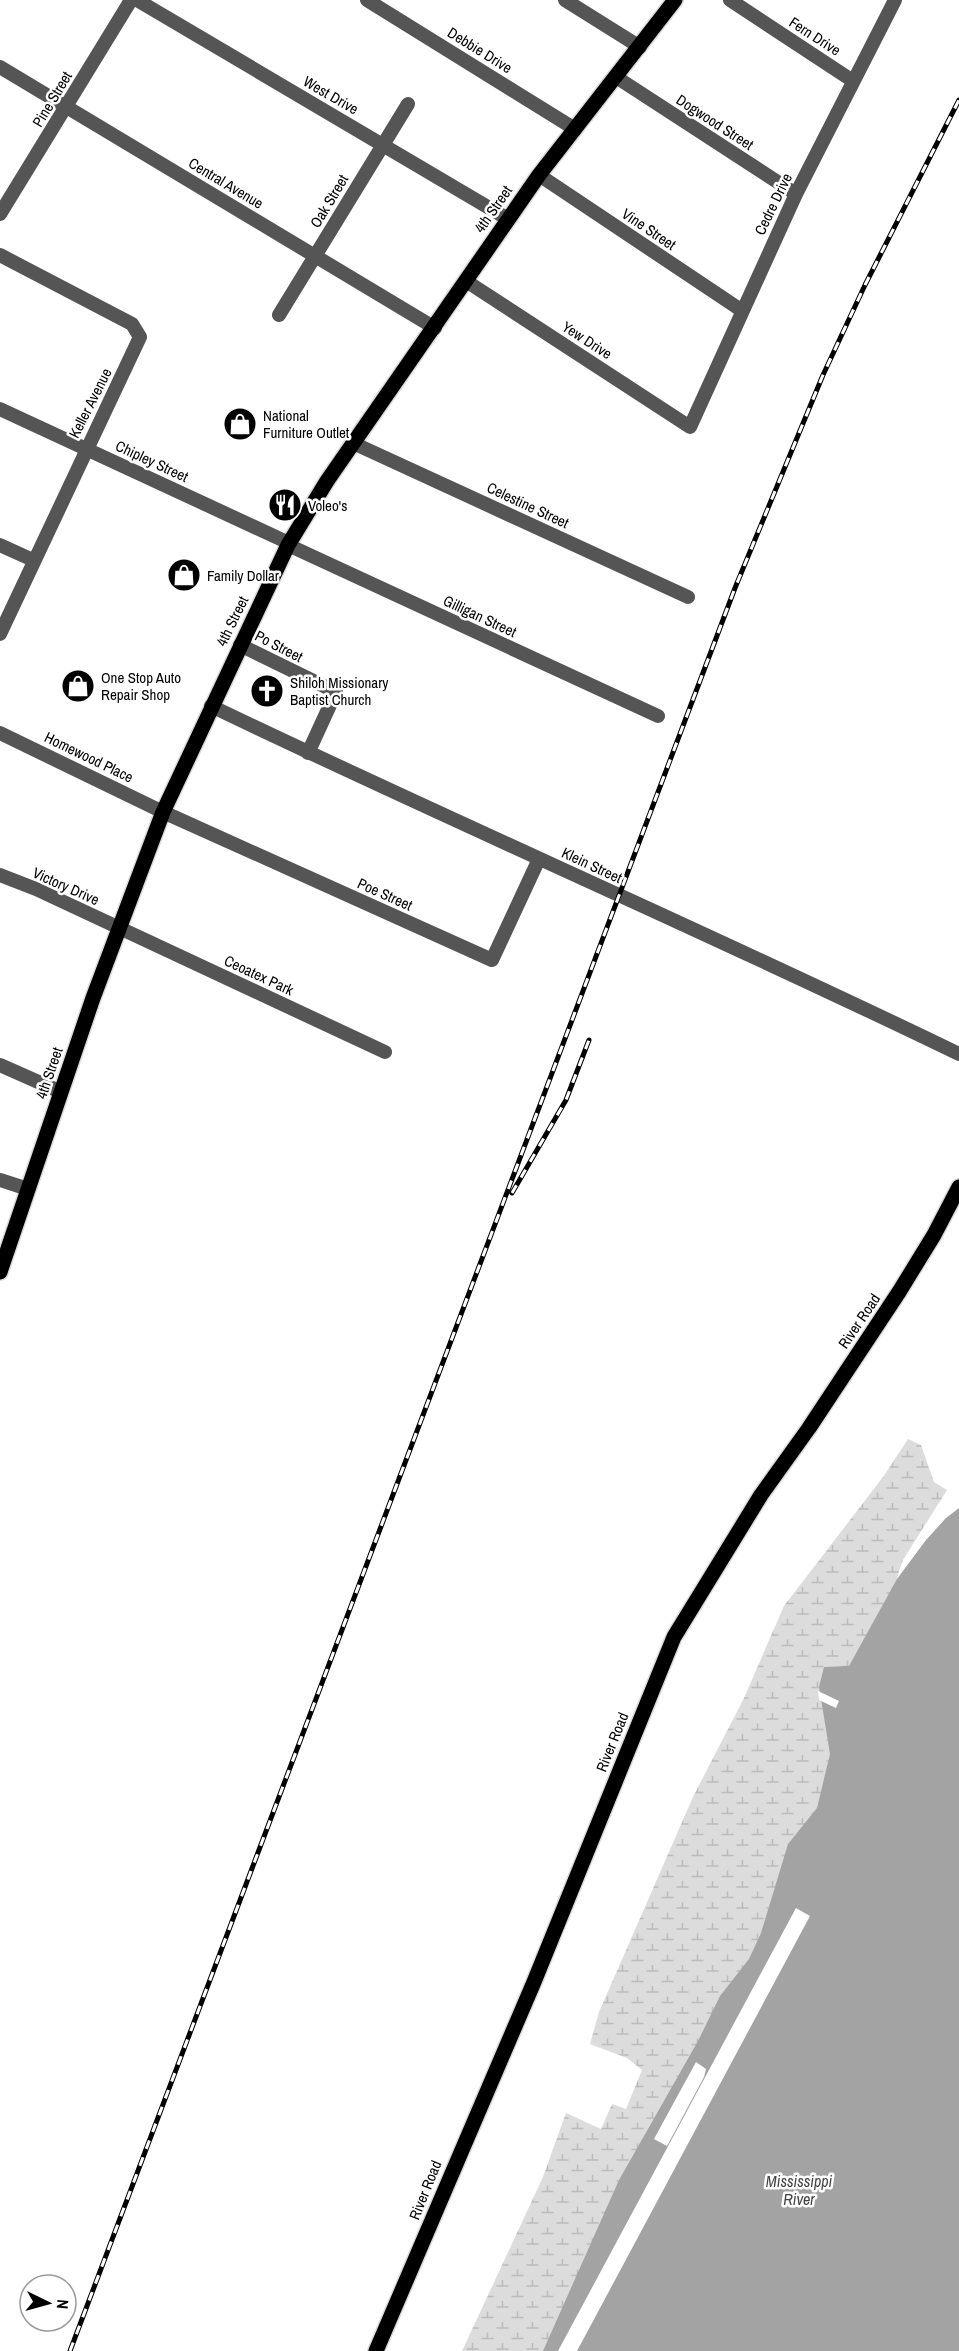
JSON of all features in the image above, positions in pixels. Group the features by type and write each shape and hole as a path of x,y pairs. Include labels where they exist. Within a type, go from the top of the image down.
{"main road":[{"name":"4th Street","path":"0,1272 119,928 163,812 289,544 306,512 539,175 675,0"},
{"name":"River Road","path":"376,2351 534,1982 674,1637 761,1495 809,1428 899,1293 934,1235 959,1187"}],"street":[{"name":"Pine Street","path":"0,214 131,0"},
{"name":"West Drive","path":"137,0 508,219"},
{"name":"Debbie Drive","path":"367,0 575,129"},
{"path":"564,0 640,46"},
{"name":"Fern Drive","path":"730,0 853,81"},
{"name":"Cedre Drive","path":"690,427 741,310 796,194 895,0"},
{"name":"Central Avenue","path":"0,67 435,328"},
{"name":"Dogwood Street","path":"616,77 796,194"},
{"name":"Oak Street","path":"279,315 408,104"},
{"name":"Vine Street","path":"539,175 741,310"},
{"name":"Keller Avenue","path":"0,255 132,324 140,338 85,449 0,634"},
{"name":"Yew Drive","path":"466,280 690,427"},
{"name":"Chipley Street","path":"0,409 289,544"},
{"name":"Celestine Street","path":"353,443 688,597"},
{"name":"Gilligan Street","path":"289,544 658,716"},
{"path":"0,545 33,560"},
{"name":"Po Street","path":"240,645 336,692 308,753"},
{"name":"Klein Street","path":"211,706 539,859 781,967 959,1054"},
{"name":"Homewood Place","path":"0,733 163,812"},
{"name":"Poe Street","path":"163,812 492,960 539,859"},
{"name":"Victory Drive","path":"0,875 119,928"},
{"name":"Ceoatex Park","path":"119,928 385,1052"},
{"path":"0,1065 61,1092"},
{"path":"0,1180 28,1189"}],"green space":[{"path":"908,1439 921,1445 934,1482 947,1490 903,1560 857,1751 554,2351 462,2351 543,2177 566,2113 601,2129 612,2104 626,2109 642,2070 627,2058 590,2044 599,2012 693,1797 744,1698 784,1606 883,1477"}],"water":[{"name":"Mississippi River","path":"959,1496 959,2351 543,2351 619,2180 698,2041 720,1996 749,1959 761,1933 788,1844 817,1808 830,1754 819,1687 824,1667 849,1666 924,1530"}],"pier":[{"path":"959,1493 959,1508 946,1518 926,1540 897,1579 901,1565 925,1525"},
{"path":"818,1691 839,1701 836,1708 819,1700"},
{"path":"796,1908 810,1916 577,2351 558,2351"},
{"path":"696,2062 706,2069 704,2077 667,2146 654,2139"}],"railway":[{"path":"70,2351 735,588 823,375 865,285 959,100"},
{"path":"512,1193 566,1100 589,1040"}],"place":[{"name":"National Furniture Outlet","path":"240,424"},
{"name":"Voleo's","path":"285,505"},
{"name":"Family Dollar","path":"184,575"},
{"name":"One Stop Auto Repair Shop","path":"78,686"},
{"name":"Shiloh Missionary Baptist Church","path":"267,691"}]}
